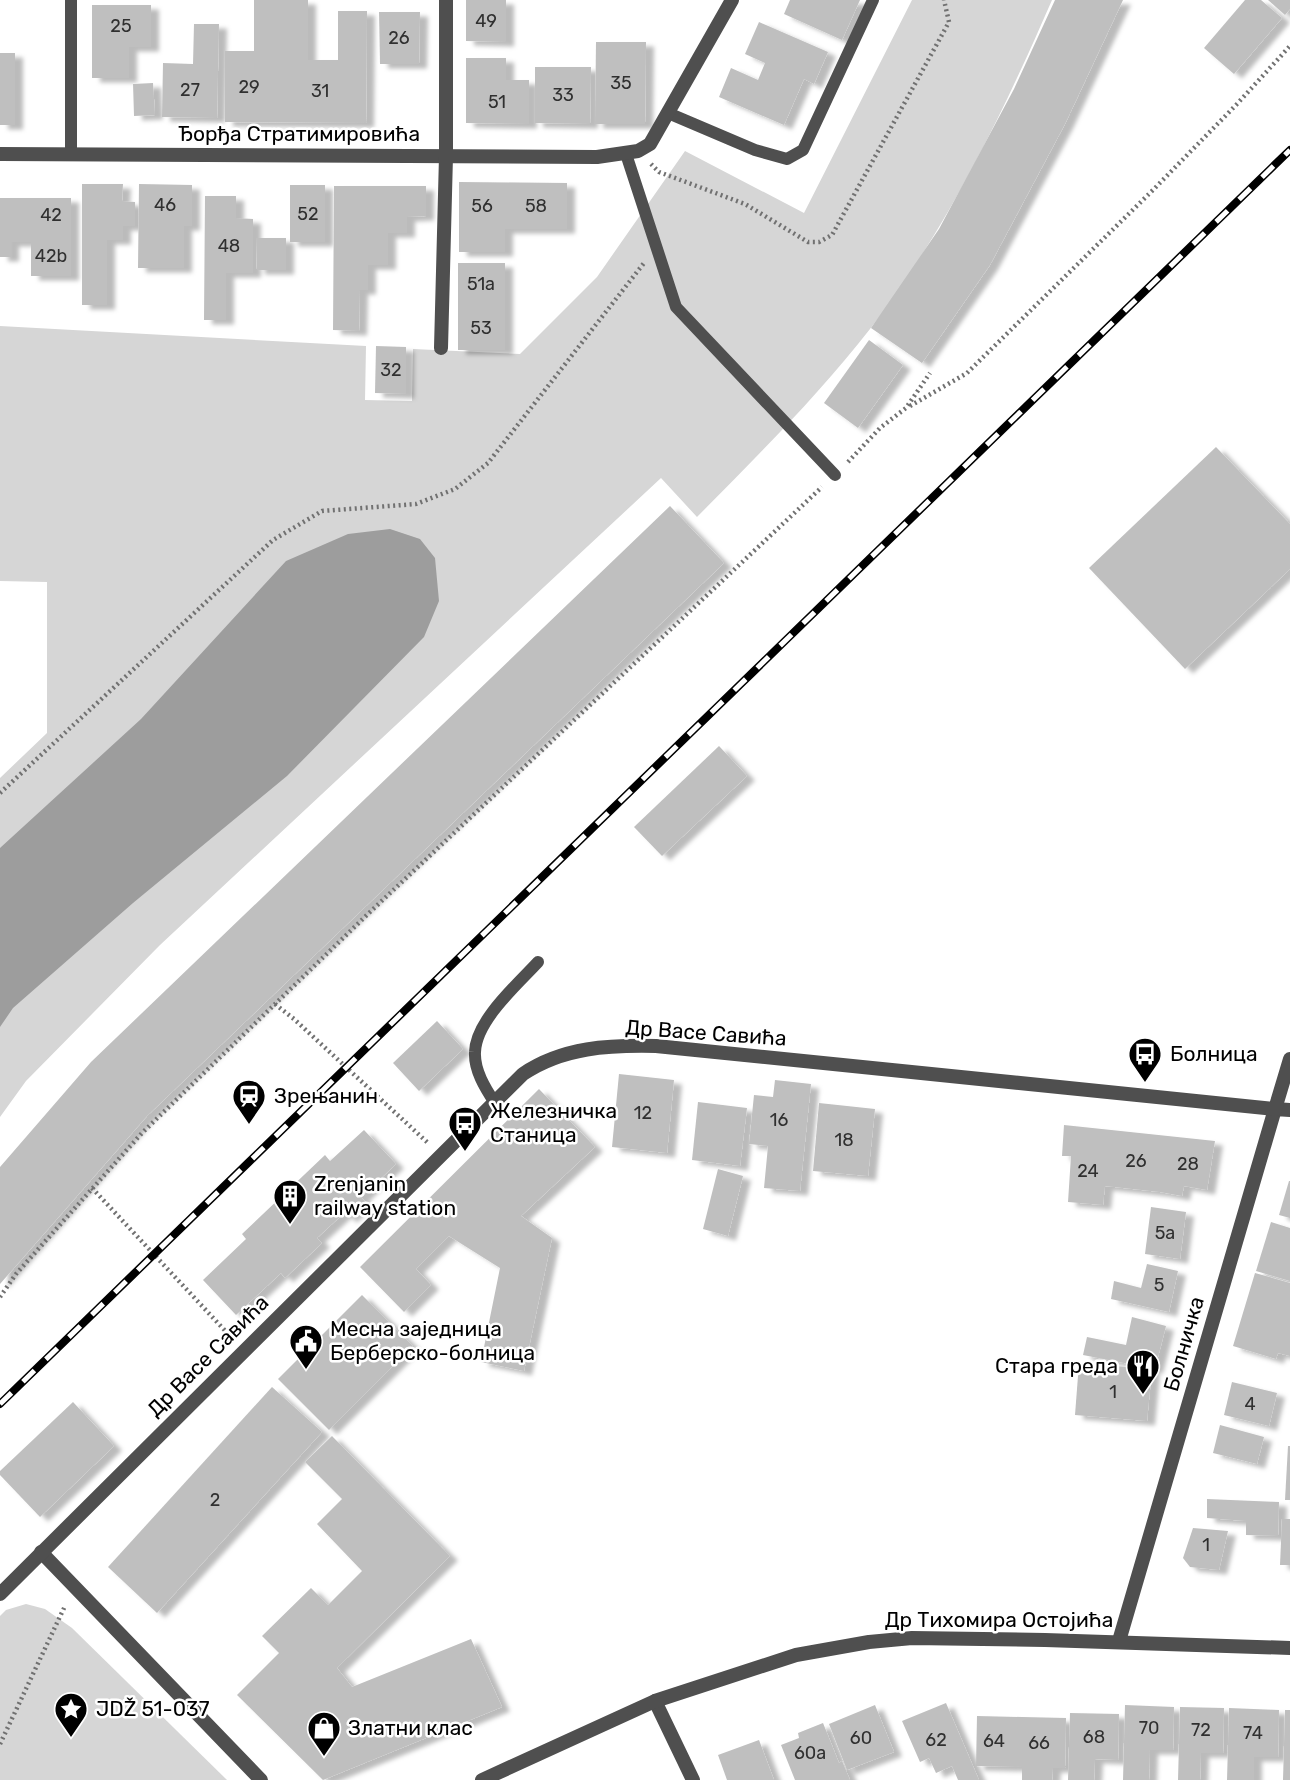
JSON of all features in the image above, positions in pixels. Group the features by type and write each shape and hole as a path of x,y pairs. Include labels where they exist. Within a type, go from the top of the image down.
{"street":[{"path":"441,348 446,156 446,0"},
{"path":"626,154 650,144 732,0"},
{"name":"Ђорђа Стратимировића","path":"0,154 597,157 626,154"},
{"name":"Др Васе Савића","path":"0,1594 523,1074 551,1059 574,1051 641,1046 1283,1109"},
{"name":"Болничка","path":"1119,1641 1283,1109 1290,1059"},
{"path":"40,1552 75,1585 261,1780"},
{"name":"Др Тихомира Остојића","path":"482,1780 655,1701 796,1655 869,1642 912,1638 1119,1641 1290,1648"},
{"path":"655,1701 693,1780"}],"lane":[{"path":"71,0 71,153"},
{"path":"668,113 755,150 787,159 803,149 873,0"},
{"path":"626,154 676,307 835,475"},
{"path":"495,1103 479,1075 475,1051 485,1022 538,962"}],"path":[{"path":"0,1297 16,1274 142,1133 275,1004 762,541 835,475 880,428 906,408 967,373 1237,104 1290,46"},
{"path":"0,793 273,540 322,512 416,504 455,489 488,463 656,249"},
{"path":"906,408 930,373"},
{"path":"275,1004 442,1155"},
{"path":"92,1188 244,1351"},
{"path":"0,1744 75,1585"}],"shaded area":[{"path":"912,0 1052,0 993,128 948,211 898,291 850,354 786,426 697,517 661,478 160,945 26,1081 0,1117 0,778 47,733 47,582 0,581 0,326 366,346 365,400 412,401 413,349 520,354 597,277 685,151 804,213"},
{"path":"390,529 420,539 435,558 439,601 424,637 287,776 133,903 13,1008 0,1027 0,848 141,719 286,561 348,534"},
{"path":"26,1604 45,1609 72,1628 227,1780 0,1780 0,1616 6,1610"}],"building":[{"path":"254,0 308,0 308,60 338,60 338,11 367,11 366,123 225,122 225,51 254,51"},
{"path":"466,0 506,0 506,42 466,41"},
{"path":"790,0 860,0 842,40 784,14"},
{"path":"1055,0 1123,0 1065,124 990,265 922,363 871,328 939,229 1014,89"},
{"path":"1245,0 1261,0 1282,18 1234,74 1204,48"},
{"path":"1268,0 1290,0 1290,9 1285,15"},
{"path":"92,5 151,5 151,47 129,47 129,78 92,78"},
{"path":"379,12 420,12 419,64 380,64"},
{"path":"759,22 828,52 814,84 804,79 784,125 719,97 731,68 758,80 765,63 745,54"},
{"path":"194,24 219,24 217,118 162,117 163,63 193,64"},
{"path":"596,42 646,42 645,124 595,124"},
{"path":"0,53 15,53 15,125 0,125"},
{"path":"466,58 506,58 506,80 529,80 529,124 466,123"},
{"path":"535,67 591,67 590,124 535,123"},
{"path":"153,83 155,115 134,116 133,84"},
{"path":"459,182 567,183 567,229 505,229 505,252 459,252"},
{"path":"82,184 123,184 122,201 135,202 135,226 123,226 123,240 107,240 107,305 82,305"},
{"path":"139,184 192,185 192,226 184,226 184,268 138,268"},
{"path":"290,185 325,185 325,242 290,242"},
{"path":"334,186 426,186 426,216 407,217 407,233 388,233 388,265 368,265 368,290 360,290 359,331 333,330"},
{"path":"205,196 236,196 236,218 253,219 253,273 226,273 226,320 204,320"},
{"path":"0,198 71,198 71,276 31,276 31,242 11,242 11,257 0,257"},
{"path":"256,238 286,238 286,270 257,270"},
{"path":"458,263 505,263 505,350 458,350"},
{"path":"869,340 903,365 858,428 824,403"},
{"path":"376,346 406,347 406,394 375,393"},
{"path":"1216,447 1290,524 1290,569 1185,669 1089,568"},
{"path":"670,506 724,563 147,1116 0,1284 0,1167 91,1062"},
{"path":"719,746 747,776 662,856 634,827"},
{"path":"437,1021 463,1049 419,1091 393,1063"},
{"path":"619,1074 674,1080 667,1153 612,1147"},
{"path":"775,1080 811,1084 800,1191 764,1188 768,1146 749,1144 754,1095 773,1097"},
{"path":"539,1089 595,1147 521,1216 552,1238 524,1371 481,1362 500,1268 449,1236 416,1269 431,1285 404,1312 360,1267"},
{"path":"698,1102 747,1108 740,1166 692,1160"},
{"path":"819,1103 875,1109 868,1176 813,1171"},
{"path":"1064,1125 1215,1141 1207,1190 1184,1186 1182,1196 1105,1186 1103,1205 1068,1202 1071,1156 1062,1156"},
{"name":"Zrenjanin railway station","path":"364,1130 396,1164 361,1197 366,1202 349,1218 344,1213 317,1238 322,1243 285,1278 281,1273 236,1315 203,1280 246,1239 242,1234 325,1155 330,1161"},
{"path":"718,1169 743,1176 728,1236 703,1229"},
{"path":"1290,1181 1290,1218 1279,1215"},
{"path":"1151,1207 1186,1212 1180,1259 1145,1254"},
{"path":"1271,1222 1290,1228 1290,1281 1256,1271"},
{"path":"1147,1264 1178,1271 1169,1312 1111,1299 1114,1281 1141,1288"},
{"path":"1255,1273 1290,1283 1290,1356 1278,1353 1276,1359 1233,1346"},
{"path":"362,1295 413,1346 329,1430 278,1379"},
{"path":"1132,1317 1166,1326 1155,1369 1083,1355 1087,1337 1126,1345"},
{"path":"1079,1363 1152,1369 1147,1421 1075,1415"},
{"path":"1232,1382 1277,1393 1269,1426 1224,1415"},
{"path":"272,1387 322,1432 157,1613 108,1567"},
{"path":"73,1402 114,1446 40,1517 0,1475 0,1471"},
{"path":"1220,1425 1264,1437 1257,1464 1213,1453"},
{"path":"332,1436 450,1556 337,1668 352,1687 471,1639 502,1707 323,1780 237,1695 279,1653 262,1636 311,1588 328,1605 362,1571 317,1524 342,1499 305,1462"},
{"path":"1288,1446 1290,1500 1285,1500"},
{"path":"1207,1499 1279,1502 1278,1536 1246,1535 1246,1521 1207,1518"},
{"path":"1282,1519 1290,1519 1290,1565 1280,1565"},
{"path":"1193,1528 1228,1531 1219,1570 1190,1567 1183,1558"},
{"path":"946,1703 979,1780 958,1780 952,1766 936,1773 929,1758 920,1762 902,1721"},
{"path":"875,1705 894,1752 847,1770 829,1724"},
{"path":"1125,1705 1174,1707 1173,1750 1150,1750 1149,1780 1123,1780"},
{"path":"1180,1707 1224,1708 1223,1753 1201,1753 1200,1780 1178,1780"},
{"path":"1229,1708 1279,1710 1278,1757 1254,1757 1254,1780 1227,1780"},
{"path":"1285,1710 1290,1710 1290,1780 1283,1780"},
{"path":"1070,1713 1119,1714 1118,1760 1095,1759 1094,1780 1068,1780"},
{"path":"977,1716 1066,1718 1065,1768 1053,1768 1052,1780 1022,1780 1022,1767 976,1766"},
{"path":"823,1723 839,1763 842,1761 850,1780 795,1780 781,1745 799,1738 798,1733"},
{"path":"759,1740 774,1780 727,1780 718,1755"}],"railway":[{"path":"0,1404 1290,150"}],"place":[{"name":"Болница","path":"1145,1084"},
{"name":"Зрењанин","path":"249,1126"},
{"name":"Железничка Станица","path":"465,1153"},
{"name":"Zrenjanin railway station","path":"290,1226"},
{"name":"Месна заједница Берберско-болница","path":"306,1371"},
{"name":"Стара греда","path":"1143,1396"},
{"name":"JDŽ 51-037","path":"71,1739"},
{"name":"Златни клас","path":"324,1758"}]}
